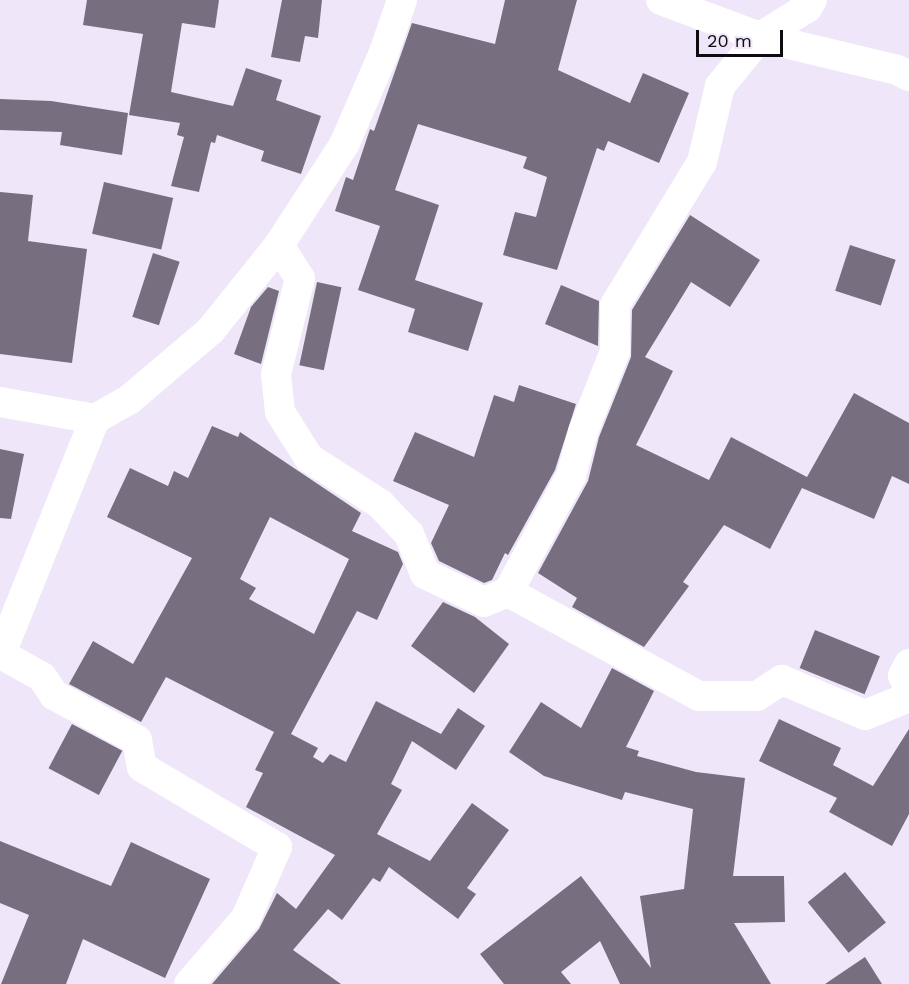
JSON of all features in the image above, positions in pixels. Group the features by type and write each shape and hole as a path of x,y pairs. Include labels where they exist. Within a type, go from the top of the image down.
{"street":[{"path":"189,984 246,918 277,847 142,767 137,740 54,695 42,677 1,655 95,419 130,399 211,330 279,245 344,145 402,0"},
{"path":"661,0 760,37 897,70 909,76"},
{"path":"279,245 300,278 276,374 280,412 309,458 380,504 409,534 425,574 484,603 508,592 571,476 583,432 615,351 615,305 702,162 720,86 760,37 807,8 812,0"},
{"path":"0,402 95,419"},
{"path":"508,592 699,696 757,696 782,680 865,716 909,697"},
{"path":"909,664 903,676 909,688"}],"building":[{"path":"87,0 219,0 215,28 182,23 171,92 233,106 246,68 282,80 276,100 321,116 301,174 261,161 264,151 217,135 215,143 211,142 199,192 171,186 184,137 177,135 180,123 129,115 143,34 83,25"},
{"path":"282,0 322,0 318,38 305,36 300,62 271,57"},
{"path":"505,0 577,0 558,70 630,103 643,73 689,93 659,163 608,141 604,151 597,148 557,270 503,255 515,212 536,217 547,177 523,168 527,157 418,124 395,190 439,205 415,280 483,303 468,351 408,332 415,309 358,290 380,226 335,211 346,177 353,180 370,129 374,131 412,23 495,44"},
{"path":"0,99 51,101 128,113 122,155 60,145 62,132 0,130"},
{"path":"104,182 173,198 161,250 92,234"},
{"path":"0,192 33,195 28,241 87,249 72,363 0,354"},
{"path":"690,215 760,260 730,307 691,282 645,357 673,371 636,445 709,480 731,437 807,477 854,393 909,423 909,484 892,476 874,519 802,488 770,549 724,525 683,582 689,586 644,647 572,607 577,598 538,573 588,481 599,437 631,357 632,310"},
{"path":"850,245 896,260 881,305 835,291"},
{"path":"153,253 180,262 159,325 132,317"},
{"path":"317,282 341,287 324,370 299,365"},
{"path":"561,285 599,301 598,346 545,324"},
{"path":"268,287 279,291 261,364 234,354 251,307"},
{"path":"519,385 576,404 555,470 508,555 505,553 492,580 484,583 439,561 431,543 449,505 393,481 415,432 474,457 494,395 514,402"},
{"path":"212,426 238,437 240,432 361,513 352,531 398,552 403,564 377,620 357,611 291,734 318,748 313,757 323,763 330,754 346,762 376,701 441,734 458,708 485,726 456,770 412,741 391,784 402,790 377,834 430,861 472,803 509,830 467,888 476,894 458,919 389,867 380,882 373,878 342,920 328,909 293,950 341,984 212,984 259,929 277,893 296,909 335,855 246,807 263,773 255,770 274,732 166,677 141,722 69,684 93,641 133,664 192,558 107,517 130,468 168,486 174,471 188,478","holes":["270,517 349,559 314,634 249,599 256,588 240,579"]},
{"path":"0,449 24,454 11,519 0,518"},
{"path":"443,602 475,617 509,644 474,693 411,646"},
{"path":"815,630 880,656 865,694 800,668"},
{"path":"612,668 654,691 626,747 639,751 637,756 696,772 745,778 733,876 784,876 785,922 734,923 771,984 620,984 600,941 561,972 571,984 504,984 480,954 581,876 651,968 640,896 684,889 693,809 625,792 622,800 544,776 509,752 541,702 581,728"},
{"path":"779,719 841,748 833,765 873,786 909,729 909,814 892,846 829,812 837,798 759,761"},
{"path":"72,724 122,751 99,795 49,768"},
{"path":"0,841 111,886 131,842 210,879 165,978 83,939 66,984 1,984 29,915 0,903"},
{"path":"845,872 886,923 849,953 808,902"},
{"path":"865,957 882,984 825,984"}]}
